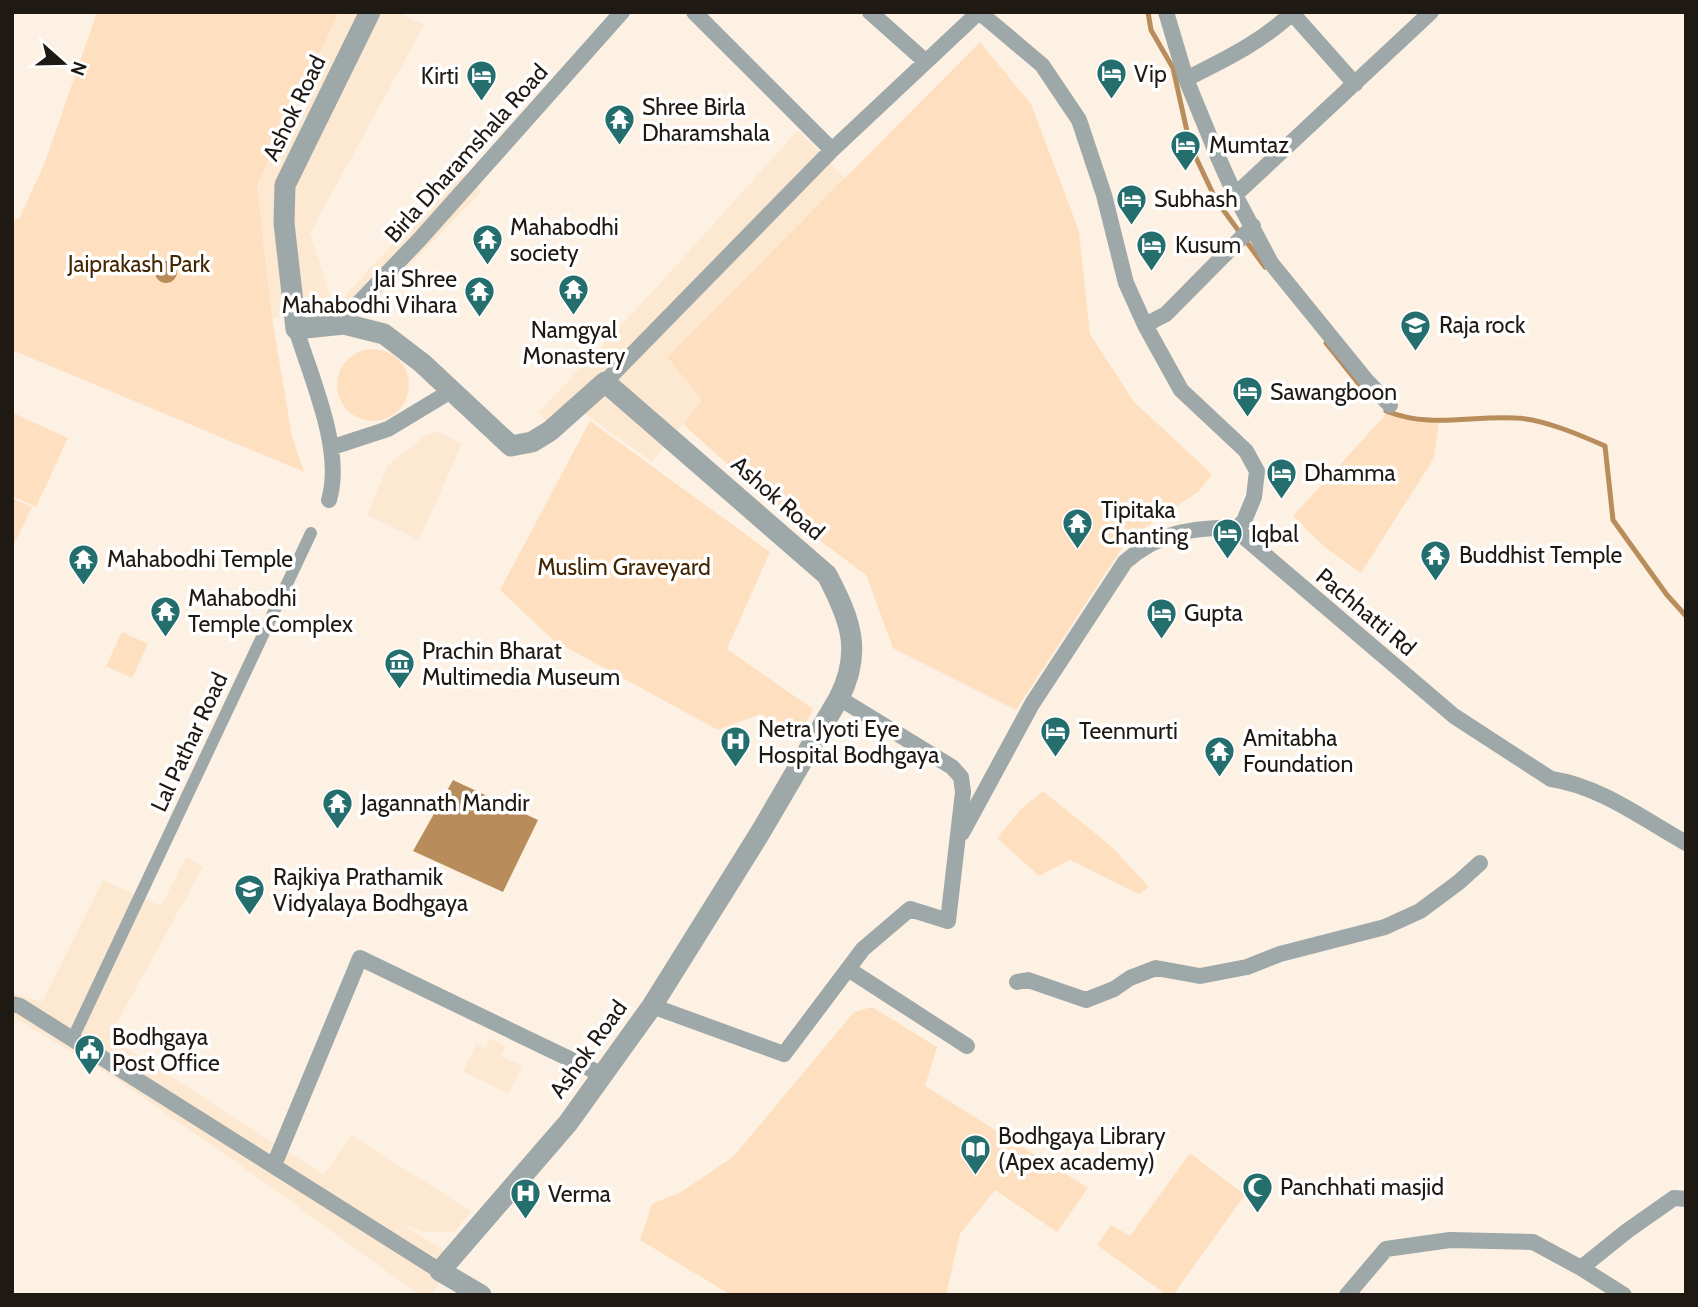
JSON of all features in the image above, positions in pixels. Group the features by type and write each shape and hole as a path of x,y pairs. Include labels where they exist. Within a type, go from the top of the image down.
{"street":[{"name":"Ashok Road","path":"296,329 284,223 285,185 370,12"},
{"name":"Birla Dharamshala Road","path":"344,324 352,310 420,239 622,12"},
{"path":"694,12 832,150"},
{"path":"870,12 925,61"},
{"path":"329,499 334,483 333,447 296,329 344,324 384,334 422,363 511,446 532,442 550,431 605,382 832,150 979,12 1042,65 1079,120 1104,195 1126,283 1145,325 1181,390 1247,451 1257,471 1254,497 1244,521 1238,527 1202,528 1160,537 1125,562 1032,704 956,843"},
{"path":"1166,12 1186,79 1235,195 1254,226 1271,263 1366,380 1390,405"},
{"path":"1235,195 1432,12"},
{"path":"1186,79 1252,46 1292,13 1355,84"},
{"path":"1145,325 1166,314 1254,226"},
{"name":"Ashok Road","path":"440,1270 568,1123 652,1006 760,833 839,698 852,663 852,633 844,607 827,575 605,382"},
{"path":"333,447 388,429 451,391"},
{"name":"Pachhatti Rd","path":"1238,527 1245,538 1454,716 1551,779 1595,791 1686,843"},
{"name":"Lal Pathar Road","path":"72,1040 311,533"},
{"path":"652,1006 784,1054 863,949 910,909 948,921 963,792 961,778 952,767 839,698"},
{"path":"1017,982 1028,981 1086,1000 1156,968 1200,976 1247,968 1280,954 1385,927 1420,911 1480,863"},
{"path":"274,1165 360,958 603,1075"},
{"path":"848,968 967,1046"},
{"path":"12,1004 20,1006 481,1295"},
{"path":"1581,1268 1674,1198 1686,1199"},
{"path":"1347,1295 1386,1249 1450,1240 1533,1242 1624,1295"}],"shaded area":[{"path":"339,12 398,12 424,25 310,233 334,308 459,171 482,191 372,304 272,318 257,185"},
{"path":"798,130 846,179 667,357 702,400 652,462 576,407 554,428 538,413 654,290"},
{"path":"166,261 176,268 177,272 170,282 166,283 156,276 155,272 162,262"},
{"path":"437,431 462,444 419,540 367,515 388,465 426,435"},
{"path":"453,780 538,820 503,892 413,851"},
{"path":"186,857 203,867 109,1037 324,1175 351,1135 471,1211 455,1232 425,1232 402,1224 453,1256 432,1295 419,1295 118,1080 12,1016 12,993 42,1002 103,880 161,906"},
{"path":"490,1038 506,1046 501,1056 522,1066 509,1094 463,1072 476,1044 485,1048"}],"green space":[{"name":"Jaiprakash Park","path":"94,12 339,12 257,185 272,318 292,436 304,472 12,350 12,222 20,217 45,162 96,15"},
{"path":"980,42 1031,104 1079,231 1090,334 1134,402 1212,474 1199,491 1128,539 1016,710 893,648 866,575 772,505 683,424 702,400 667,357"},
{"path":"373,349 393,355 403,365 409,385 403,405 393,415 373,421 353,415 343,405 337,385 343,365 353,355"},
{"path":"1388,412 1439,422 1434,458 1361,573 1326,548 1293,516"},
{"path":"13,413 68,438 36,507 12,496"},
{"name":"Muslim Graveyard","path":"590,421 770,552 727,649 813,709 799,738 760,714 718,730 553,640 500,590"},
{"path":"12,498 32,507 12,548"},
{"path":"122,632 148,644 132,678 106,666"},
{"path":"1043,791 1112,847 1149,887 1139,894 1070,860 1039,876 997,838 1021,809"},
{"path":"872,1007 937,1047 925,1086 1088,1188 1057,1232 995,1190 960,1234 946,1295 731,1295 640,1240 652,1204 681,1192 733,1157 854,1012"},
{"path":"1190,1153 1245,1195 1173,1295 1167,1295 1097,1245 1111,1225 1130,1236"}],"waterway":[{"path":"1148,12 1151,30 1173,68 1190,145 1216,200 1265,267"},
{"path":"1326,343 1374,399"},
{"path":"1386,411 1435,420 1527,419 1561,428 1605,446 1613,520 1667,595 1686,616"}],"place":[{"name":"Vip","path":"1111,101"},
{"name":"Kirti","path":"482,103"},
{"name":"Shree Birla Dharamshala","path":"619,147"},
{"name":"Mumtaz","path":"1186,172"},
{"name":"Subhash","path":"1131,226"},
{"name":"Mahabodhi society","path":"487,267"},
{"name":"Kusum","path":"1152,272"},
{"name":"Namgyal Monastery","path":"574,316"},
{"name":"Jai Shree Mahabodhi Vihara","path":"480,319"},
{"name":"Raja rock","path":"1416,352"},
{"name":"Sawangboon","path":"1247,419"},
{"name":"Dhamma","path":"1281,500"},
{"name":"Tipitaka Chanting","path":"1078,550"},
{"name":"Iqbal","path":"1228,561"},
{"name":"Buddhist Temple","path":"1436,582"},
{"name":"Mahabodhi Temple","path":"84,586"},
{"name":"Mahabodhi Temple Complex","path":"165,638"},
{"name":"Gupta","path":"1161,640"},
{"name":"Prachin Bharat Multimedia Museum","path":"399,691"},
{"name":"Teenmurti","path":"1056,758"},
{"name":"Netra Jyoti Eye Hospital Bodhgaya","path":"735,769"},
{"name":"Amitabha Foundation","path":"1220,778"},
{"name":"Jagannath Mandir","path":"338,830"},
{"name":"Rajkiya Prathamik Vidyalaya Bodhgaya","path":"250,917"},
{"name":"Bodhgaya Post Office","path":"89,1077"},
{"name":"Bodhgaya Library (Apex academy)","path":"975,1176"},
{"name":"Panchhati masjid","path":"1257,1214"},
{"name":"Verma","path":"525,1221"}]}
